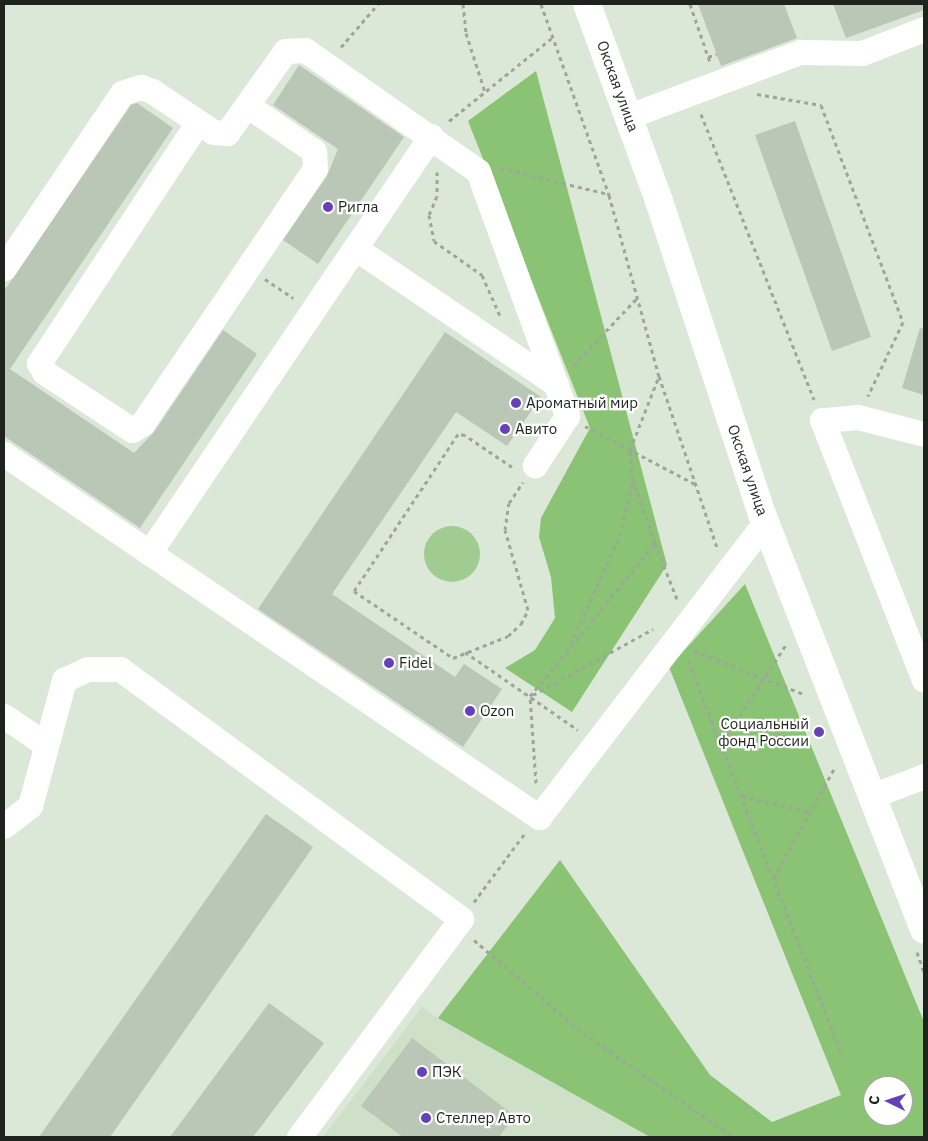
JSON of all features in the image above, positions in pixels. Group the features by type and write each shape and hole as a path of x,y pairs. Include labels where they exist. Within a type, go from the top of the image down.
{"main road":[{"name":"Окская улица","path":"588,4 629,116 765,522 924,930"}],"street":[{"path":"629,116 800,52 862,53 924,29"},
{"path":"4,268 122,93 142,87 152,91 213,132 227,133 248,106 288,64 298,48 326,65 428,139 467,160 482,178 567,416 530,470"},
{"path":"198,122 39,363 44,372 132,430 142,424 317,162 314,150 248,106"},
{"path":"149,553 428,139"},
{"path":"355,248 556,384"},
{"path":"924,434 858,417 822,420 924,680"},
{"path":"4,454 536,823 765,522"},
{"path":"4,826 30,806 64,680 88,669 120,669 461,919 299,1137"},
{"path":"4,716 46,744"},
{"path":"872,796 924,776"}],"path":[{"path":"326,65 378,4"},
{"path":"463,4 466,33 485,92"},
{"path":"541,4 609,195 640,296 659,376 719,555"},
{"path":"690,4 717,83"},
{"path":"512,355 488,283 472,267 443,250 430,230 439,180 428,139 553,37"},
{"path":"708,57 717,54"},
{"path":"693,92 822,420"},
{"path":"748,92 821,105 903,322 858,417"},
{"path":"467,160 609,195"},
{"path":"256,273 312,311"},
{"path":"556,384 640,296"},
{"path":"659,376 630,450 633,479 679,604"},
{"path":"567,416 696,484"},
{"path":"458,434 465,435 530,470 509,503 505,520 506,540 528,600 525,618 508,636 449,657 357,594 354,586 458,434"},
{"path":"567,652 620,535 633,479"},
{"path":"655,543 530,696 536,823 461,919 481,950 576,1027 734,1137"},
{"path":"530,696 657,627"},
{"path":"721,743 792,635"},
{"path":"691,649 763,680 813,698"},
{"path":"465,652 585,735"},
{"path":"685,654 843,1057"},
{"path":"774,878 838,762"},
{"path":"742,796 810,812"}],"shaded area":[{"path":"422,1007 438,1018 650,1137 323,1137"}],"green space":[{"path":"536,71 667,565 572,712 505,668 535,650 555,618 551,577 539,537 541,518 590,428 468,121"},
{"path":"446,526 458,526 472,534 480,548 478,565 472,574 458,582 446,582 436,577 429,570 424,560 424,548 429,538 436,531"},
{"path":"745,584 924,1022 924,1137 650,1137 438,1018 560,860 710,1075 772,1122 841,1095 669,667"}],"building":[{"path":"698,4 784,4 797,38 721,66"},
{"path":"833,4 924,4 924,10 846,38"},
{"path":"299,65 404,137 318,264 283,240 327,176 338,149 273,105"},
{"path":"137,103 173,128 10,369 134,453 154,432 223,330 257,354 140,528 4,436 4,291 131,105"},
{"path":"795,121 871,337 832,351 755,135"},
{"path":"920,328 924,329 924,395 902,388"},
{"path":"445,332 541,397 507,446 456,412 332,594 455,677 464,664 502,689 463,747 258,609"},
{"path":"266,814 313,847 110,1137 39,1137"},
{"path":"269,1003 324,1043 253,1137 170,1137"},
{"name":"ПЭК","path":"412,1038 515,1116 499,1137 403,1137 361,1106"}],"place":[{"name":"Ригла","path":"328,207"},
{"name":"Ароматный мир","path":"516,403"},
{"name":"Авито","path":"505,429"},
{"name":"Fidel","path":"389,663"},
{"name":"Ozon","path":"470,711"},
{"name":"Социальный фонд России","path":"819,732"},
{"name":"ПЭК","path":"422,1072"},
{"name":"Стеллер Авто","path":"426,1118"}]}
